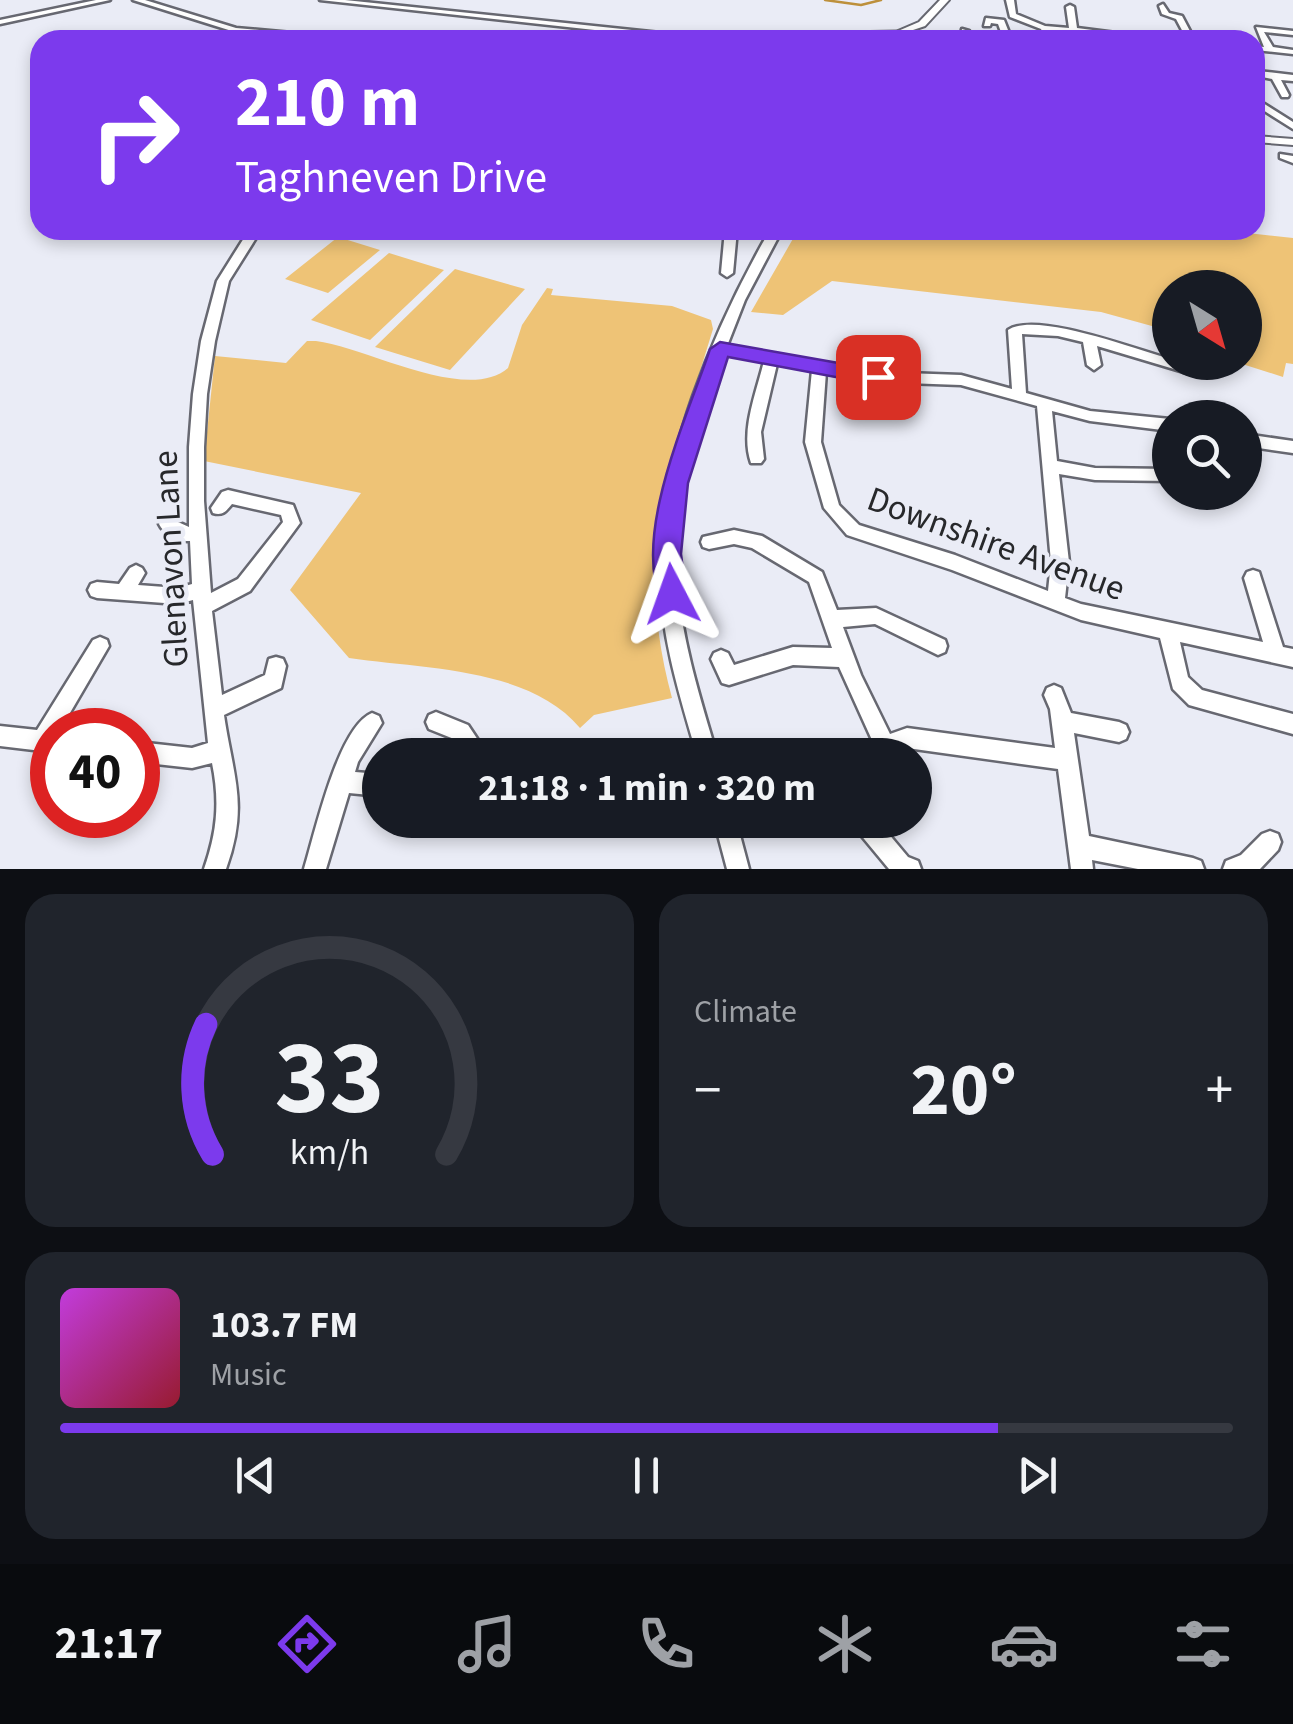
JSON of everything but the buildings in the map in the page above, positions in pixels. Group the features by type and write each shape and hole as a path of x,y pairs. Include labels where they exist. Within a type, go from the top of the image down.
{"main road":[{"path":"930,30 945,0"},
{"path":"1265,141 1293,142"}],"street":[{"path":"0,22 106,0"},
{"path":"137,0 236,30"},
{"path":"324,0 594,30"},
{"path":"1010,0 1010,11"},
{"path":"1163,6 1166,14 1178,18 1185,30"},
{"path":"1070,7 1073,28"},
{"path":"983,11 1010,11 1044,28 1089,30"},
{"path":"1023,17 1053,20 1056,26"},
{"path":"987,24 990,20 1001,22 1004,30"},
{"path":"1265,30 1290,35"},
{"path":"1265,40 1268,46"},
{"path":"1265,46 1293,52"},
{"path":"1265,75 1293,78"},
{"path":"1275,76 1289,95"},
{"path":"1265,105 1293,126"},
{"name":"Glenavon Lane","path":"214,869 229,835 230,799 218,751 197,533 194,447 221,286 250,240"},
{"path":"726,273 730,240"},
{"path":"702,738 676,634 668,554 676,483 736,304 771,240"},
{"path":"1020,395 1015,330 1029,328 1088,341 1152,363"},
{"path":"1088,341 1094,365"},
{"path":"720,349 878,377 961,380 1020,395 1044,406 1152,423"},
{"path":"750,453 771,360"},
{"name":"Downshire Avenue","path":"819,368 811,427 838,517 853,530 939,557 1056,603 1284,656"},
{"path":"1044,406 1060,562 1056,603"},
{"path":"1262,442 1293,447"},
{"path":"1049,466 1096,474 1152,475"},
{"path":"98,590 204,598 244,585 292,523 286,510 240,497 228,497 220,508"},
{"path":"167,524 185,535 197,533"},
{"path":"706,541 734,536 756,541 816,577 881,738"},
{"path":"123,592 136,573"},
{"path":"1253,578 1284,656"},
{"path":"834,619 876,616 938,646"},
{"path":"1168,631 1180,682 1196,698 1293,724"},
{"path":"65,708 100,646"},
{"path":"721,658 729,676 793,656 846,658"},
{"path":"214,709 274,681 276,666"},
{"path":"1054,695 1068,760 1081,857 1193,869"},
{"path":"315,869 349,757 374,720"},
{"path":"1061,721 1119,732"},
{"path":"436,722 461,732 465,738"},
{"path":"0,736 30,739"},
{"path":"932,740 1068,760"},
{"path":"160,754 192,758 218,751"},
{"path":"340,782 362,784"},
{"path":"730,838 738,869"},
{"path":"878,838 901,866 910,869"},
{"path":"1234,869 1248,865 1270,842"}],"shaded area":[{"path":"1265,235 1293,238 1293,364 1286,363 1283,377 1262,370 1262,270 1152,270 1152,326 1101,312 832,281 783,315 751,312 792,240 1265,240"},
{"path":"334,240 380,250 328,293 285,279"},
{"path":"389,253 444,270 370,340 311,320"},
{"path":"455,269 525,289 450,370 375,347"},
{"path":"547,288 553,289 551,295 672,306 711,320 713,329 671,468 656,553 661,645 672,698 594,715 580,728 558,708 504,682 441,669 349,658 290,590 361,493 204,461 215,356 286,363 307,341 316,341 442,377 490,377 508,368 522,325"}],"waterway":[{"path":"825,0 861,5 881,0"}],"route":[{"path":"672,594 668,554 676,483 720,349 878,377"}]}
